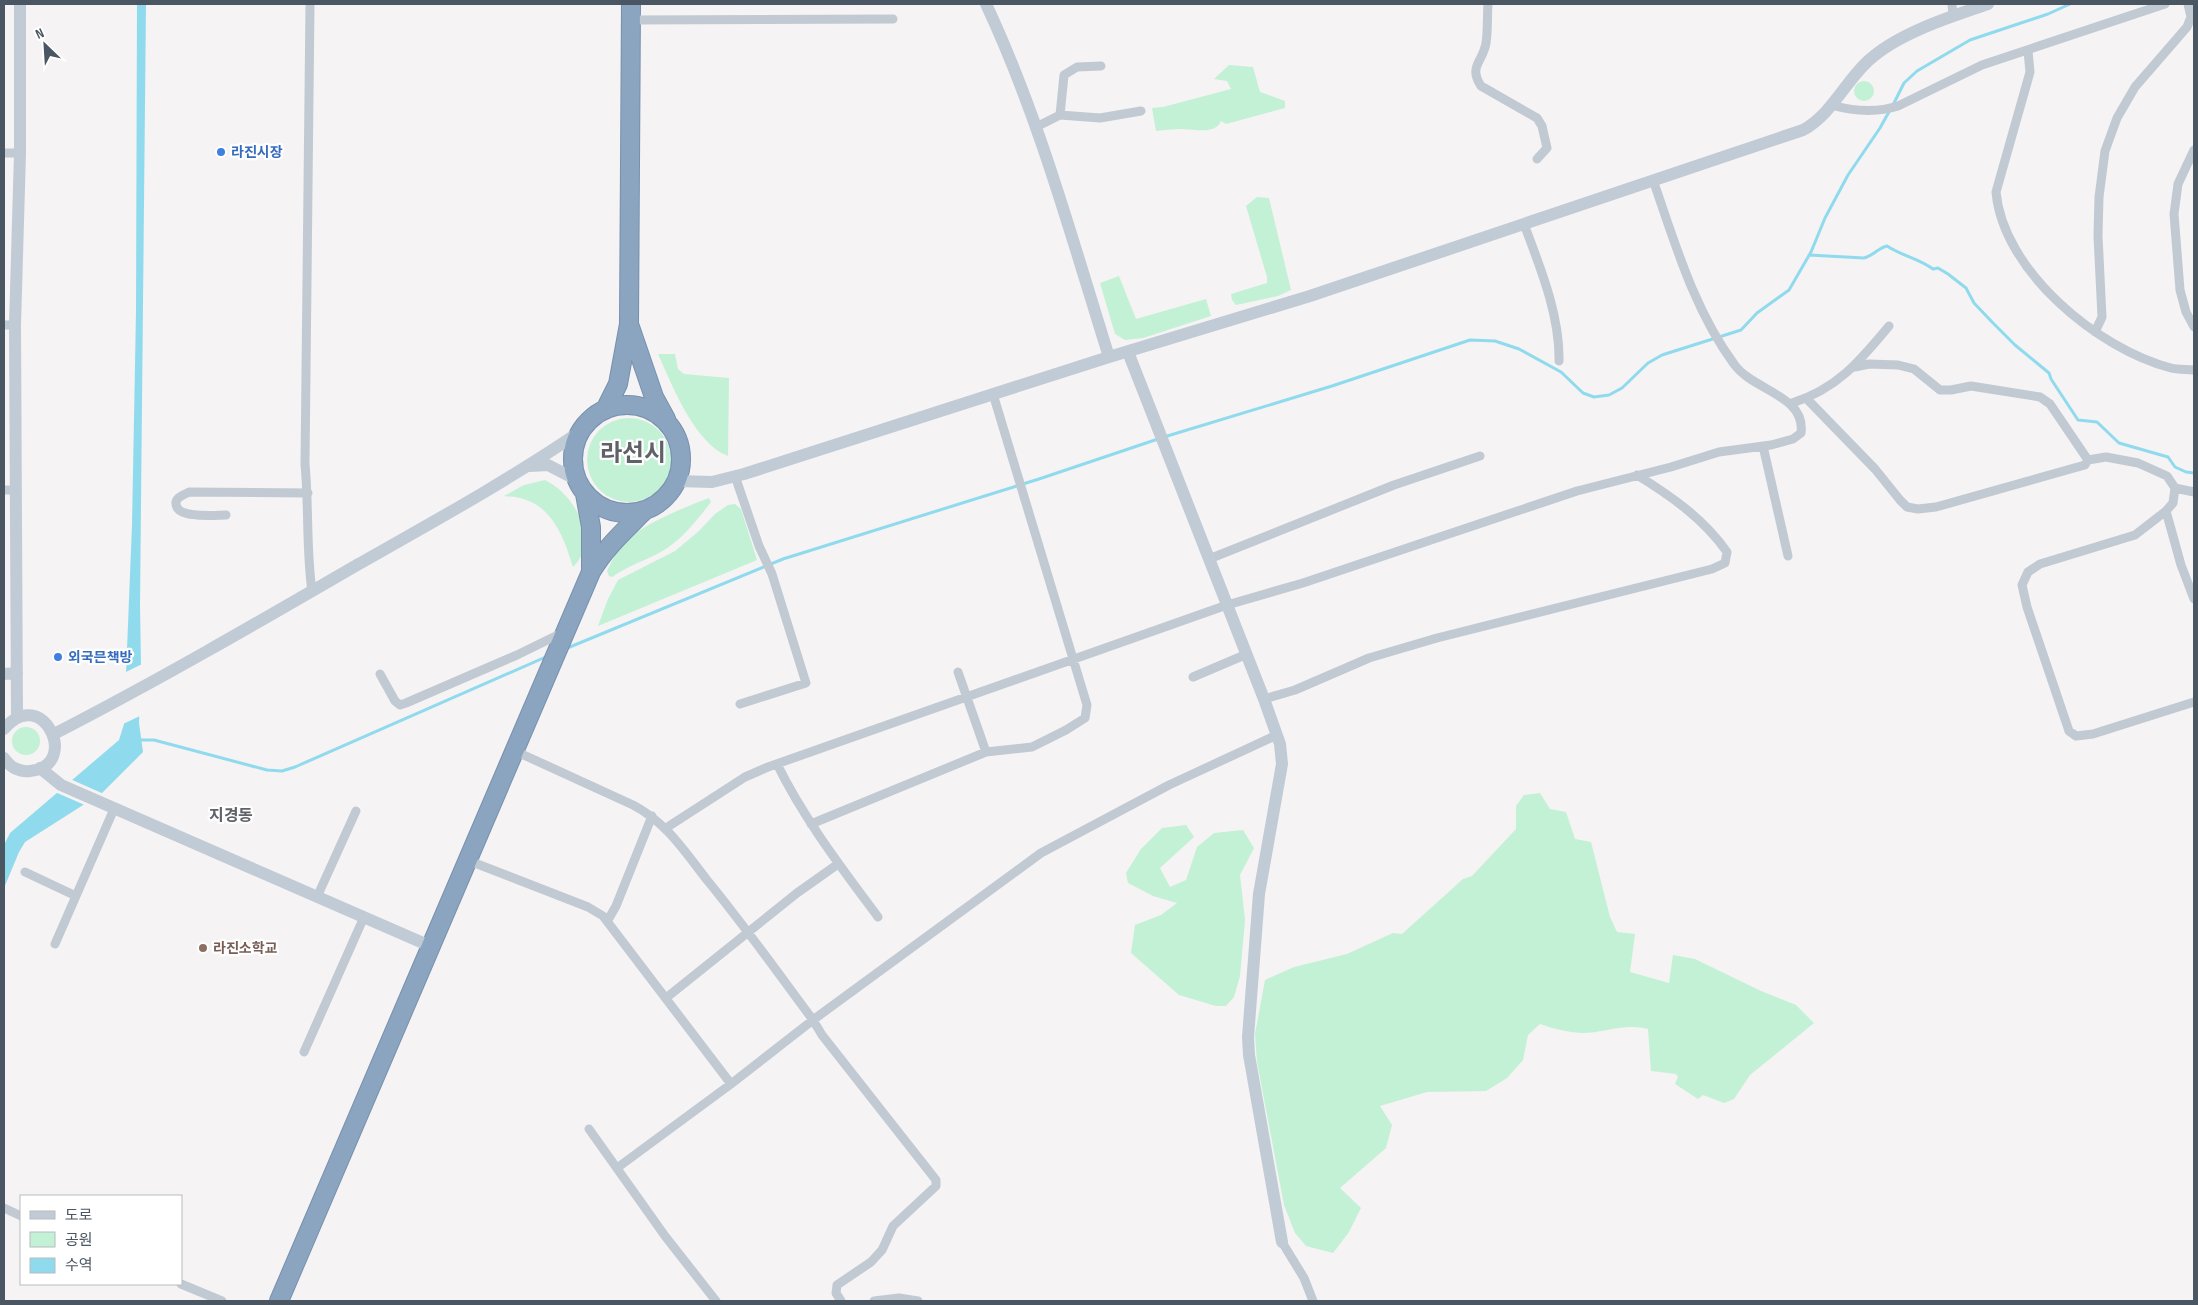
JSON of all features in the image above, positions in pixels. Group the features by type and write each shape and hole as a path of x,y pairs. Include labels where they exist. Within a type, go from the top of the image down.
{"highway":[{"path":"605,410 618,384 629,324 631,12"},
{"path":"581,487 597,504 612,511 628,514 644,511 658,504 669,494 677,481 681,467 682,452 677,437 654,397 629,324"},
{"path":"591,572 591,526 573,464 574,447 581,431 591,419 605,410 622,405 639,406 656,413 669,424"},
{"path":"279,1301 591,572 612,541 644,511"}],"street":[{"path":"17,718 10,674 9,325 20,153 20,4"},
{"path":"310,4 305,464 308,493 308,562 312,592"},
{"path":"986,4 1004,42 1036,127 1109,357"},
{"path":"1488,4 1486,45 1475,69 1476,79 1481,86 1537,118 1542,126 1547,148 1537,159"},
{"path":"677,481 712,482 735,476 1109,357 1310,296 1803,130 1816,123 1855,74 1870,59 1953,10 1988,4"},
{"path":"1831,105 1850,110 1887,110 1982,65 2165,4"},
{"path":"2095,332 2102,317 2098,236 2099,197 2106,151 2117,118 2135,87 2187,27 2191,17 2188,4"},
{"path":"631,12 892,19"},
{"path":"2028,50 2030,72 1996,192 1998,211 2010,242 2039,283 2076,318 2095,332 2143,358 2173,368 2194,370"},
{"path":"1060,115 1064,75 1077,68 1101,66"},
{"path":"1036,127 1060,115 1100,118 1141,111"},
{"path":"2194,150 2178,184 2174,214 2180,290 2186,312 2194,327"},
{"path":"4,153 20,153"},
{"path":"666,828 745,777 777,764 1227,605 1303,583 1576,491 1719,452 1794,440 1801,433 1802,423 1792,403 1750,380 1736,367 1715,338 1694,294 1653,180"},
{"path":"1524,224 1551,307 1559,345 1559,361"},
{"path":"1792,403 1806,398 1854,367 1890,326"},
{"path":"1128,352 1247,654 1280,744 1281,771 1259,894 1248,1037 1252,1077 1282,1242 1304,1278 1313,1301"},
{"path":"1854,367 1870,364 1898,365 1914,369 1940,390 1971,386 2040,397 2050,404 2088,460"},
{"path":"811,824 986,752 1032,747 1085,718 1088,705 994,394"},
{"path":"1806,398 1875,469 1900,500 1908,506 1918,509 1936,507 2074,468 2088,460 2106,457 2138,463 2167,476 2175,488 2174,503 2166,511 2135,534 2040,564 2028,572 2022,585 2027,607 2069,731 2076,736 2093,734 2194,702"},
{"path":"54,734 145,687 312,592 530,466 581,431"},
{"path":"1763,446 1788,556"},
{"path":"1209,559 1394,485 1480,456"},
{"path":"530,466 548,465 581,487"},
{"path":"1264,699 1295,690 1369,658 1437,638 1712,569 1725,563 1727,552 1717,538 1683,506 1636,475"},
{"path":"735,476 772,574 806,683 740,704"},
{"path":"2175,488 2194,492"},
{"path":"226,515 191,515 181,512 176,507 176,501 189,492 308,493"},
{"path":"2166,511 2181,566 2194,599"},
{"path":"380,674 395,701 400,705 565,636"},
{"path":"1193,677 1247,654"},
{"path":"958,672 986,752"},
{"path":"4,729 17,718 26,716 43,720 54,734 54,752 50,760 40,768 26,772 5,763"},
{"path":"616,1168 731,1084 813,1020 1041,853 1169,785 1277,735"},
{"path":"515,751 652,816 666,828 748,933 813,1020 822,1035 936,1180 936,1186 893,1226 882,1250 871,1262 837,1285 836,1293 841,1301"},
{"path":"777,764 794,798 811,824 838,864 878,916"},
{"path":"40,768 60,785 430,946"},
{"path":"55,944 114,809"},
{"path":"317,897 356,811"},
{"path":"608,920 616,906 652,816"},
{"path":"468,860 588,907 608,920 731,1084"},
{"path":"666,998 797,893 838,864"},
{"path":"25,872 76,896"},
{"path":"304,1052 364,917"},
{"path":"589,1129 665,1236 716,1301"},
{"path":"4,1208 20,1216"},
{"path":"182,1284 222,1301"},
{"path":"874,1301 900,1298 918,1301"}],"green space":[{"path":"1229,65 1253,67 1260,92 1285,101 1285,108 1226,124 1221,121 1209,130 1178,129 1156,131 1152,108 1163,107 1231,89 1227,81 1214,79"},
{"path":"1864,81 1871,84 1874,91 1871,98 1864,101 1857,98 1854,91 1857,84"},
{"path":"1257,197 1269,198 1291,290 1278,296 1236,305 1232,300 1231,294 1267,283 1267,277 1246,206"},
{"path":"1119,276 1136,319 1206,299 1211,316 1143,338 1125,340 1115,334 1100,283"},
{"path":"658,354 675,354 678,369 684,374 729,378 728,456 716,449 695,427 678,397"},
{"path":"629,418 645,421 659,430 668,444 671,460 668,476 659,490 645,499 629,502 613,499 599,490 590,476 587,460 590,444 599,430 613,421"},
{"path":"545,480 566,496 574,507 584,531 585,544 581,556 573,567 566,545 549,516 531,502 518,497 504,496 524,485"},
{"path":"709,498 711,502 689,529 674,543 659,553 612,577 609,576 607,571 620,547 637,532 661,518"},
{"path":"735,504 741,509 757,560 598,626 608,599 618,580 675,551 699,531 715,514 728,505"},
{"path":"26,727 36,731 40,741 36,751 26,755 16,751 12,741 16,731"},
{"path":"1540,793 1550,809 1566,812 1575,839 1591,842 1610,917 1617,932 1635,934 1630,972 1669,983 1673,955 1695,959 1761,991 1796,1005 1814,1023 1750,1075 1734,1099 1724,1103 1703,1095 1698,1099 1675,1084 1678,1077 1676,1074 1651,1071 1648,1029 1630,1027 1582,1033 1540,1024 1528,1035 1523,1060 1507,1078 1486,1091 1427,1092 1380,1106 1392,1125 1386,1148 1340,1188 1361,1208 1349,1232 1333,1253 1306,1246 1295,1233 1284,1205 1257,1062 1255,1034 1265,980 1294,967 1347,954 1393,933 1402,934 1463,879 1472,876 1516,829 1516,806 1524,795"},
{"path":"1186,825 1194,837 1160,868 1170,887 1186,880 1197,847 1214,833 1243,830 1254,848 1240,875 1245,920 1240,976 1234,997 1226,1006 1216,1006 1179,995 1131,953 1135,925 1161,915 1177,903 1153,896 1128,883 1126,873 1141,849 1162,828"}],"water":[{"path":"137,4 146,4 139,723 143,752 102,793 25,842 4,888 4,845 10,833 119,740 124,724 132,525 136,312"}],"pier":[{"path":"144,663 142,715 121,725 124,673"},
{"path":"70,779 104,794 87,806 55,792"}],"waterway":[{"path":"1893,105 1904,83 1917,71 1970,40 2048,14 2070,4"},
{"path":"1164,437 1332,386 1470,340 1495,341 1519,349 1561,372 1583,393 1594,397 1609,395 1622,388 1648,363 1662,355 1741,330 1757,313 1789,290 1811,252 1825,218 1848,175 1890,110"},
{"path":"1809,255 1864,258 1887,246 1933,269 1938,268 1966,288 1974,303 1993,323 2015,345 2049,373 2078,420 2097,422 2119,443 2168,457 2175,467 2194,473"},
{"path":"565,649 783,559 1039,479 1158,439"},
{"path":"140,740 154,740 267,770 282,771 548,656"}],"place":[{"name":"라진시장","path":"221,152"},
{"name":"외국믄책방","path":"58,657"},
{"name":"라진소학교","path":"203,948"}],"district":[{"name":"라선시","path":"633,453"},
{"name":"지경동","path":"231,816"}]}
